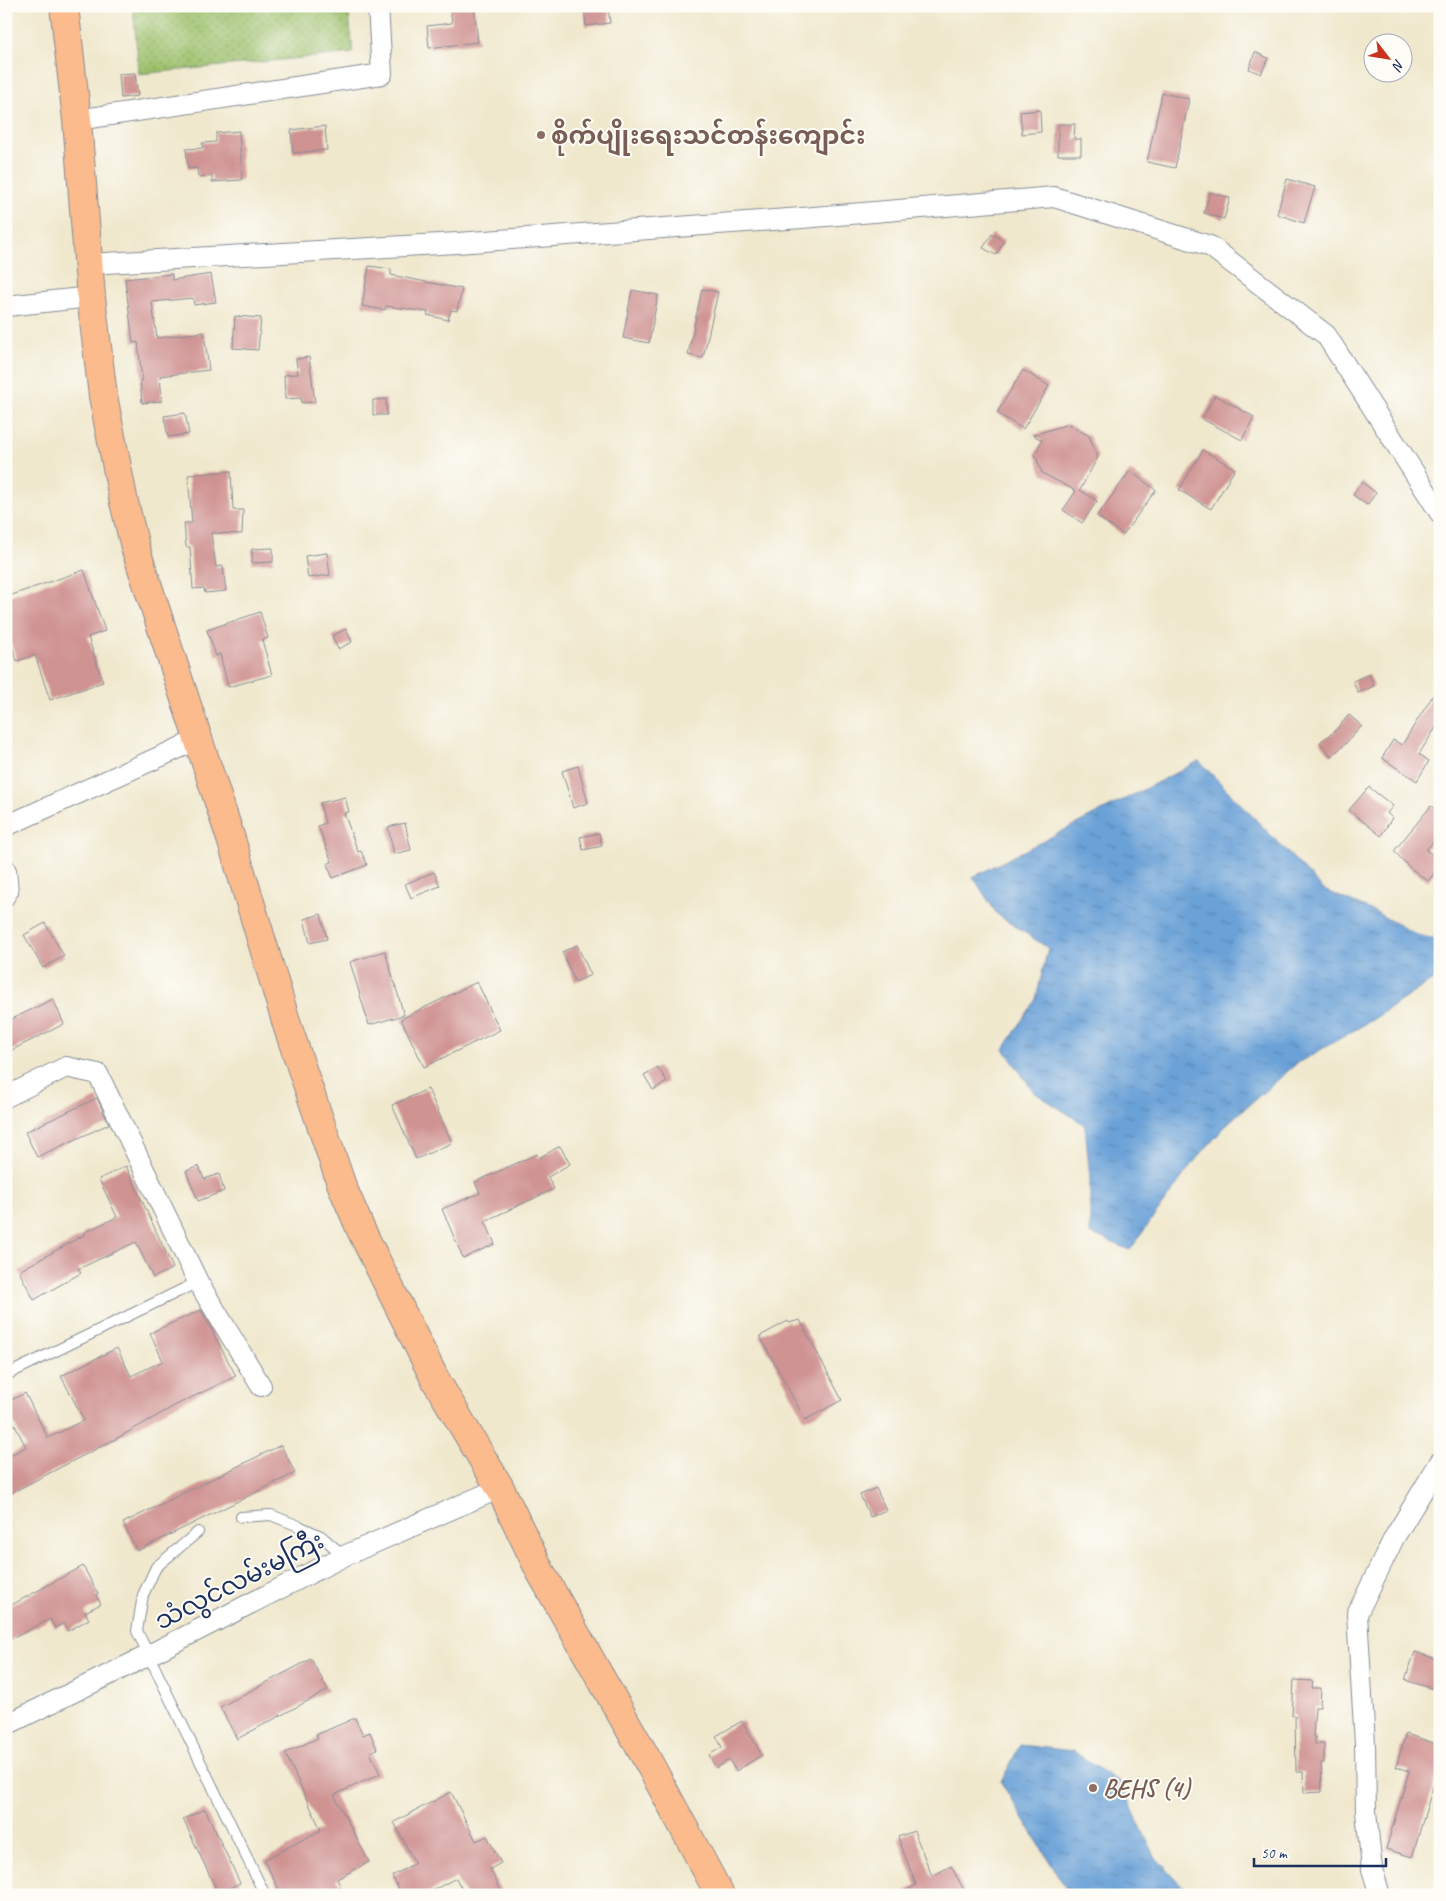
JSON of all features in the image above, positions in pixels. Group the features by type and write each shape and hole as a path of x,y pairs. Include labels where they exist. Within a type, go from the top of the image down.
{"highway":[{"path":"64,6 77,120 91,297 103,396 123,498 135,547 199,739 288,1028 342,1186 382,1275 431,1370 500,1488 550,1589 654,1772 720,1895"}],"street":[{"path":"77,120 382,74 378,6"},
{"path":"88,264 477,241 802,218 1054,197 1210,246 1326,335 1440,513"},
{"path":"6,306 91,297"},
{"path":"6,826 199,739"},
{"path":"6,1097 66,1067 98,1074 198,1282 261,1386"},
{"path":"1380,1895 1372,1869 1366,1812 1365,1744 1357,1614 1394,1538 1440,1462"},
{"name":"သံလွင်လမ်းမကြီး","path":"6,1725 344,1556 500,1488"}],"lane":[{"path":"6,860 11,870 13,892 6,904"},
{"path":"6,1375 198,1282"},
{"path":"241,1517 270,1515 286,1521 321,1536 344,1556"},
{"path":"198,1532 156,1566 143,1596 137,1631 265,1895"}],"green space":[{"path":"133,6 348,6 353,53 139,74"}],"water":[{"path":"1199,761 1324,890 1373,911 1417,935 1440,940 1440,964 1434,979 1372,1020 1296,1064 1229,1122 1191,1165 1130,1250 1090,1233 1090,1178 1085,1125 1034,1092 1004,1049 1036,999 1048,948 997,914 973,877"},
{"path":"1020,1745 1073,1751 1120,1783 1155,1857 1191,1895 1070,1895 1001,1782"}],"building":[{"path":"450,6 474,6 478,42 429,48 427,26 452,23"},
{"path":"584,6 608,6 610,23 586,26"},
{"path":"1255,52 1268,58 1261,74 1249,69"},
{"path":"135,73 138,96 121,98 119,74"},
{"path":"1162,93 1189,99 1175,168 1147,162"},
{"path":"1040,110 1041,132 1022,134 1020,112"},
{"path":"1058,124 1075,124 1074,139 1081,139 1081,155 1058,155"},
{"path":"325,126 327,150 293,153 291,130"},
{"path":"239,131 242,180 212,182 212,176 198,177 197,168 188,169 186,149 203,148 202,143 216,142 216,133"},
{"path":"1287,179 1315,187 1304,223 1277,214"},
{"path":"1210,192 1230,198 1224,219 1204,213"},
{"path":"992,234 1004,241 996,255 983,248"},
{"path":"369,266 391,269 391,275 462,289 457,311 451,310 448,320 427,315 428,312 386,306 385,310 362,306"},
{"path":"172,274 172,280 211,274 216,302 194,305 193,298 152,302 157,338 204,332 209,370 160,376 162,401 142,403 140,380 142,380 138,342 133,343 125,279"},
{"path":"702,289 718,292 703,358 688,355"},
{"path":"632,290 658,295 649,343 623,338"},
{"path":"235,316 261,318 258,350 233,348"},
{"path":"309,357 315,402 302,403 301,398 285,399 284,375 298,374 296,359"},
{"path":"1023,370 1049,386 1023,429 997,413"},
{"path":"1215,395 1254,417 1242,440 1202,419"},
{"path":"386,399 387,415 373,415 373,400"},
{"path":"185,413 189,434 168,437 164,416"},
{"path":"1068,424 1089,436 1098,457 1080,490 1097,501 1082,523 1063,510 1076,491 1042,473 1035,454 1042,440 1033,435"},
{"path":"1203,450 1235,469 1211,509 1179,490"},
{"path":"231,471 233,510 243,510 242,534 211,533 216,567 223,566 226,591 205,593 204,588 193,589 190,547 186,547 184,523 192,523 188,475"},
{"path":"1130,471 1156,490 1123,535 1097,516"},
{"path":"1362,482 1376,493 1367,505 1353,495"},
{"path":"273,548 273,562 252,563 252,549"},
{"path":"327,553 330,575 308,578 305,556"},
{"path":"84,570 105,631 88,637 103,682 50,700 35,655 17,661 6,628 6,597"},
{"path":"260,612 268,638 262,640 272,675 228,687 220,654 216,656 207,630"},
{"path":"346,629 352,642 338,649 332,636"},
{"path":"1369,674 1374,686 1358,693 1353,681"},
{"path":"1440,684 1440,721 1419,754 1429,761 1417,781 1382,758 1393,740 1402,745"},
{"path":"1349,715 1362,726 1331,756 1320,742 1334,732"},
{"path":"578,766 588,803 573,808 562,771"},
{"path":"1369,787 1393,806 1387,813 1392,818 1381,836 1349,810"},
{"path":"345,797 349,812 344,813 358,852 361,851 367,865 333,878 327,864 332,862 318,826 325,823 320,803"},
{"path":"1431,806 1440,813 1440,834 1426,850 1440,860 1440,866 1428,881 1409,867 1394,851"},
{"path":"405,823 411,850 394,854 388,827"},
{"path":"599,833 602,846 583,850 580,837"},
{"path":"434,872 440,886 411,898 405,884"},
{"path":"321,914 327,939 310,943 304,919"},
{"path":"45,923 64,956 43,968 24,935"},
{"path":"577,945 591,975 575,982 562,952"},
{"path":"385,951 404,1015 369,1025 350,962"},
{"path":"477,982 500,1030 424,1067 401,1019"},
{"path":"53,999 64,1024 6,1053 6,1022"},
{"path":"658,1067 667,1082 653,1090 644,1075"},
{"path":"428,1089 452,1143 416,1159 392,1105"},
{"path":"97,1098 109,1124 37,1157 25,1132"},
{"path":"560,1146 570,1164 548,1177 554,1189 485,1221 495,1244 463,1258 442,1209 480,1193 475,1182 537,1154 539,1158"},
{"path":"126,1166 173,1268 153,1278 136,1242 78,1269 81,1273 34,1300 19,1271 84,1235 83,1233 117,1217 99,1179"},
{"path":"199,1166 204,1179 219,1174 224,1191 198,1201 186,1171"},
{"path":"201,1310 236,1376 176,1405 123,1435 11,1493 6,1484 6,1457 26,1447 6,1408 6,1403 25,1393 48,1438 84,1420 61,1376 117,1348 131,1376 163,1361 150,1333"},
{"path":"800,1320 842,1400 805,1420 760,1336 788,1321 789,1323"},
{"path":"281,1445 295,1473 137,1551 123,1523"},
{"path":"876,1488 886,1510 870,1517 860,1495"},
{"path":"83,1566 98,1594 96,1595 101,1604 85,1612 89,1619 68,1631 64,1623 55,1628 50,1619 6,1642 6,1608"},
{"path":"1415,1652 1440,1660 1440,1691 1405,1680"},
{"path":"311,1659 328,1690 237,1739 220,1707"},
{"path":"1294,1680 1313,1681 1312,1688 1321,1688 1320,1707 1315,1707 1313,1737 1315,1737 1315,1744 1324,1744 1324,1763 1321,1763 1322,1792 1304,1793 1303,1772 1296,1772 1295,1715 1292,1715"},
{"path":"355,1718 363,1735 370,1732 377,1749 370,1752 380,1774 334,1795 369,1862 337,1879 341,1888 329,1895 323,1895 319,1888 307,1895 282,1895 264,1860 321,1830 285,1753 318,1738 316,1735"},
{"path":"742,1721 762,1755 736,1771 729,1760 716,1768 709,1755 722,1747 716,1736"},
{"path":"1406,1734 1440,1745 1440,1771 1437,1780 1435,1780 1412,1857 1386,1849 1409,1771 1396,1767"},
{"path":"451,1792 476,1841 487,1836 501,1863 490,1869 503,1895 465,1895 456,1878 424,1895 402,1895 392,1876 415,1863 394,1822"},
{"path":"205,1809 240,1883 218,1893 183,1819"},
{"path":"914,1831 932,1876 951,1866 964,1890 955,1895 899,1895 916,1885 898,1837"}],"place":[{"name":"စိုက်ပျိုးရေးသင်တန်းကျောင်း","path":"541,135"},
{"name":"BEHS (4)","path":"1093,1788"}]}
